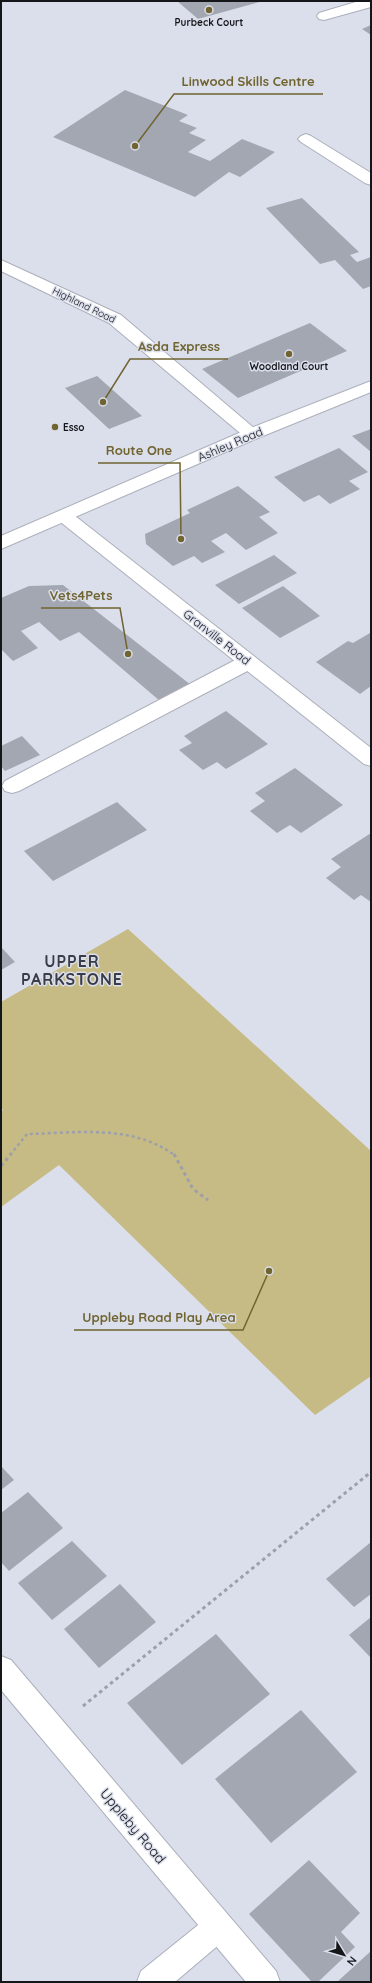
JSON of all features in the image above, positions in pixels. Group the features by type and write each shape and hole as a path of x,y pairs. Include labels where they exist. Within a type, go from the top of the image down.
{"street":[{"path":"324,16 371,2"},
{"path":"306,139 371,180"},
{"name":"Highland Road","path":"1,265 115,319 252,434"},
{"name":"Ashley Road","path":"1,543 252,434 371,386"},
{"name":"Granville Road","path":"64,516 371,759"},
{"path":"12,786 248,662"},
{"name":"Uppleby Road","path":"1,1669 265,1982"},
{"path":"152,1982 218,1927"}],"path":[{"path":"1,1166 27,1134 108,1132 144,1139 174,1154 193,1189 208,1200"},
{"path":"53,1730 371,1472"}],"shaded area":[{"path":"128,929 371,1151 371,1376 315,1415 59,1165 1,1207 1,1112 3,1110 1,1107 1,1002"}],"building":[{"name":"Purbeck Court","path":"177,1 263,1 198,19"},
{"path":"371,25 371,35 362,29"},
{"path":"125,90 188,115 179,121 197,128 189,133 206,140 188,152 210,161 242,139 275,152 240,177 229,172 195,197 53,137"},
{"path":"302,198 359,252 350,255 357,262 371,257 371,286 363,289 335,260 320,264 266,208"},
{"name":"Woodland Court","path":"310,323 347,351 238,398 202,369"},
{"path":"97,376 142,416 109,429 65,388"},
{"path":"371,429 371,452 352,436"},
{"path":"339,448 368,472 349,481 360,489 330,504 319,495 304,502 274,477"},
{"path":"238,486 270,512 259,517 278,533 246,550 226,533 211,541 225,552 202,563 194,556 173,566 146,544 145,534 190,513 187,510"},
{"path":"274,555 297,573 239,604 215,585"},
{"path":"63,585 191,685 160,701 79,632 60,641 39,622 21,631 38,648 13,661 1,649 1,598 29,586"},
{"path":"283,586 320,616 280,638 242,608"},
{"path":"370,633 371,686 360,694 316,662 348,641 353,643"},
{"path":"226,711 268,744 226,769 217,762 203,770 179,750 192,743 184,736"},
{"path":"22,736 40,755 5,771 1,766 1,746"},
{"path":"295,768 343,805 301,833 290,825 277,833 250,811 265,801 255,793"},
{"path":"117,802 147,830 53,881 24,851"},
{"path":"371,833 371,902 361,895 354,900 326,878 341,867 331,859"},
{"path":"1,947 15,962 1,970"},
{"path":"1,1466 14,1480 1,1490"},
{"path":"28,1492 63,1528 9,1571 1,1562 1,1513"},
{"path":"72,1541 107,1576 52,1620 18,1583"},
{"path":"371,1542 371,1594 354,1607 326,1579"},
{"path":"120,1584 156,1622 99,1668 64,1629"},
{"path":"371,1617 371,1658 349,1635"},
{"path":"216,1634 270,1694 182,1765 127,1703"},
{"path":"301,1710 357,1772 271,1843 215,1779"},
{"path":"309,1860 360,1913 341,1932 355,1947 318,1982 312,1982 249,1914"},
{"path":"371,1951 371,1982 337,1982"}],"place":[{"name":"Purbeck Court","path":"209,10"},
{"name":"Linwood Skills Centre","path":"135,146"},
{"name":"Woodland Court","path":"289,354"},
{"name":"Asda Express","path":"103,402"},
{"name":"Esso","path":"55,427"},
{"name":"Route One","path":"181,539"},
{"name":"Vets4Pets","path":"128,654"},
{"name":"Uppleby Road Play Area","path":"269,1271"}],"district":[{"name":"UPPER PARKSTONE","path":"72,970"}]}
